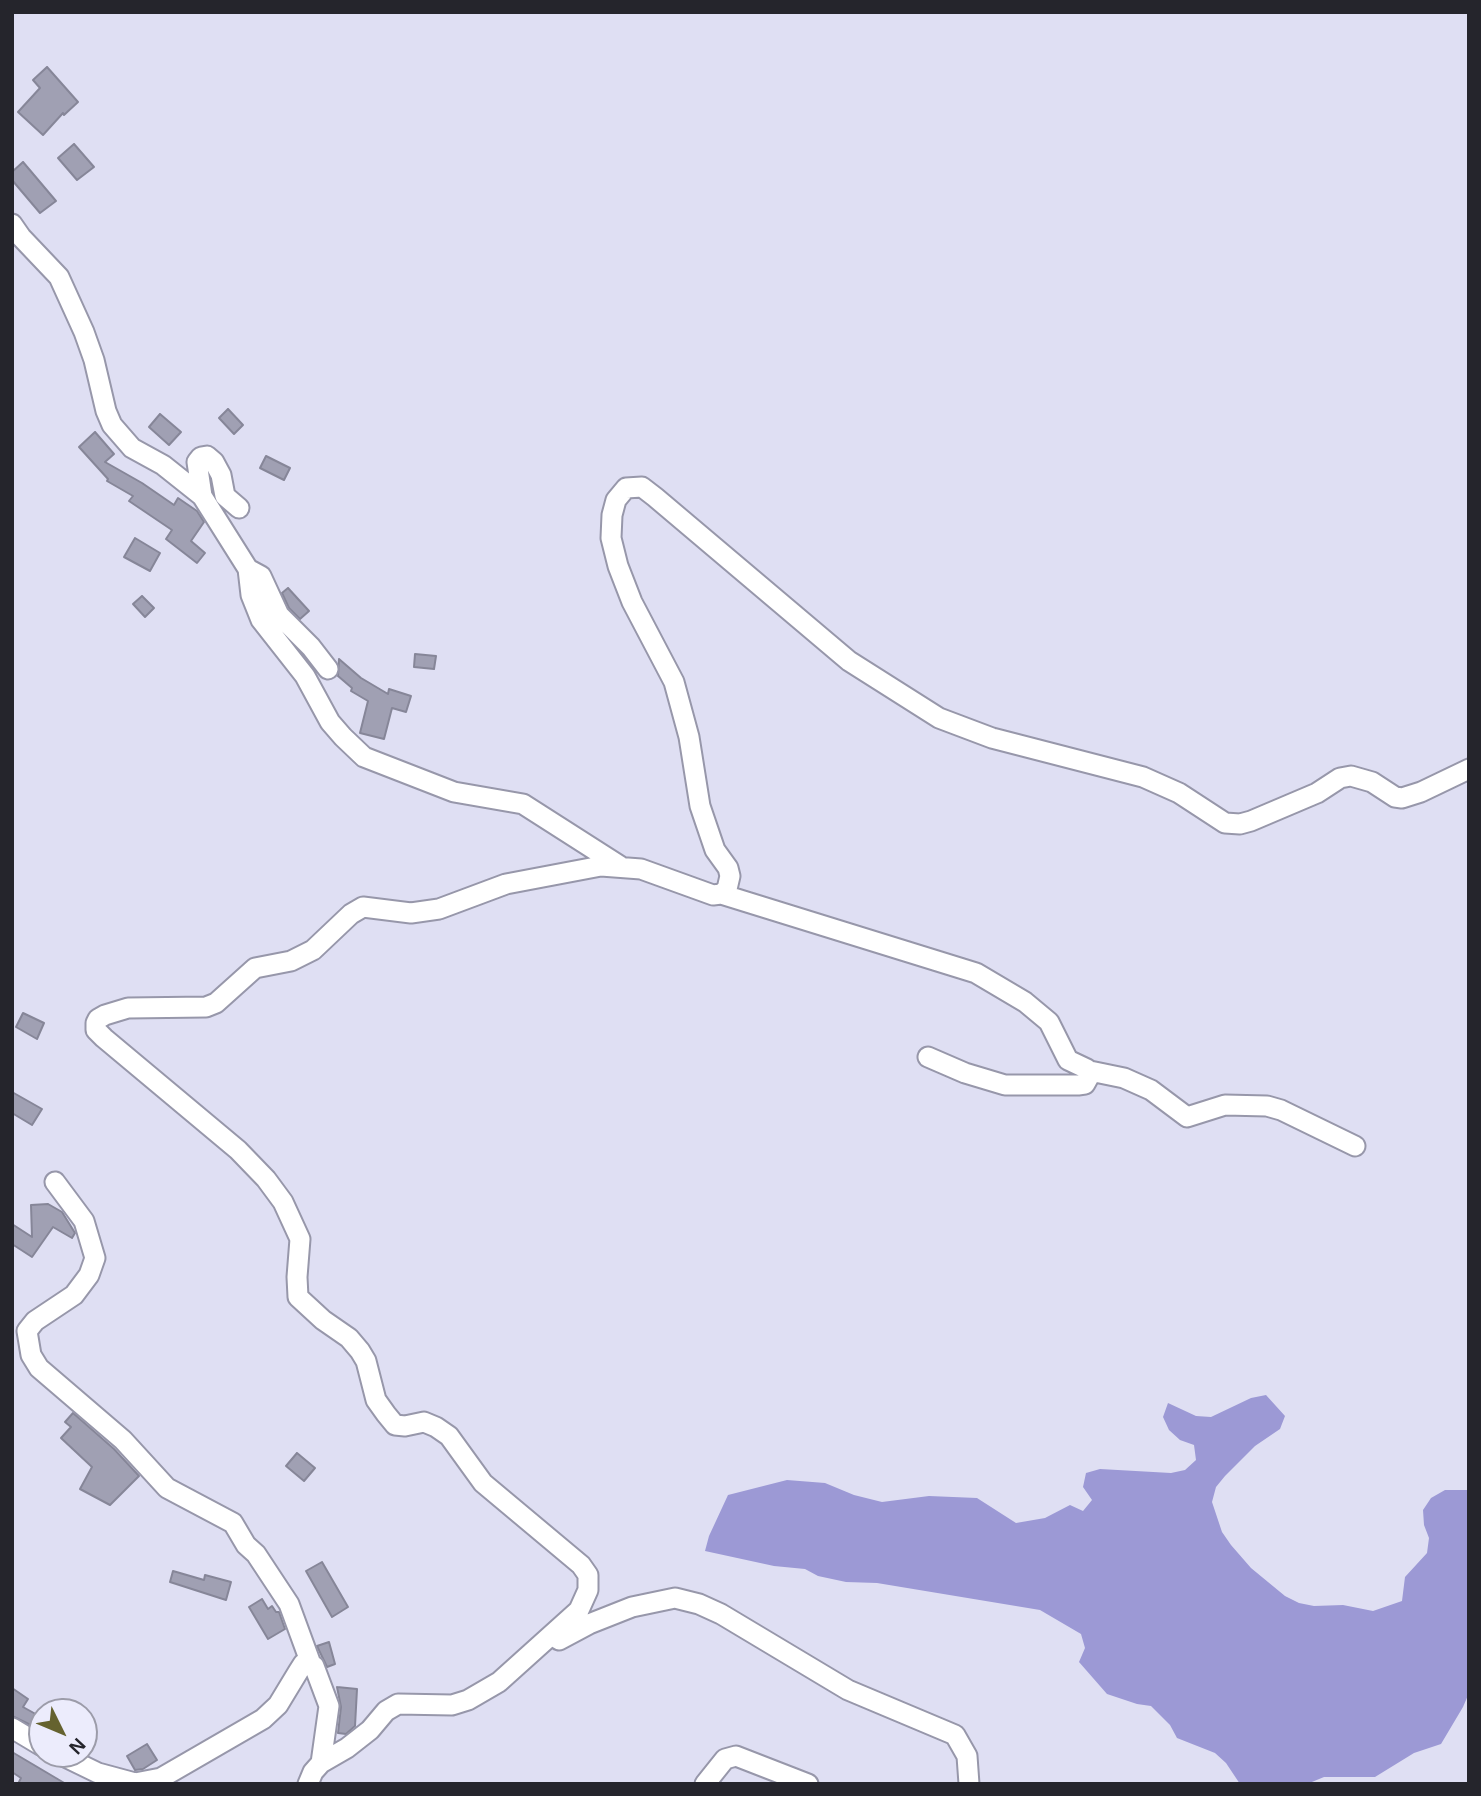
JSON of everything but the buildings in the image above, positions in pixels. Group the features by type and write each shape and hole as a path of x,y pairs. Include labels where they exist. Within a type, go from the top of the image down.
{"street":[{"path":"12,224 59,277 84,332 102,388 106,411 117,431 132,449 163,465 202,496 248,569 251,595 261,620 304,676 330,722 364,757 454,792 523,804 621,867"},
{"path":"202,496 197,462 201,457 207,456 215,462 221,475 225,496 239,508"},
{"path":"721,894 727,889 730,877 728,868 715,850 700,806 682,708 674,682 632,602 611,538 611,515 616,500 626,488 642,487 849,661 939,718 992,738 1143,777 1179,793 1225,823 1240,824 1251,821 1317,793 1340,778 1352,776 1372,782 1395,797 1402,798 1469,769"},
{"path":"248,569 261,576 279,615 311,647 328,669"},
{"path":"308,1784 321,1763 347,1748 398,1704 452,1705 468,1700 499,1682 579,1610 588,1590 588,1574 582,1565 483,1483 449,1436 424,1422 395,1425 386,1415 376,1400 366,1361 360,1350 298,1297 300,1240 283,1202 266,1179 238,1150 104,1038 96,1030 98,1019 128,1008 206,1007 216,1003 256,968 291,961 313,950 351,914 363,907 394,912 429,910 517,881 601,866 641,869 700,892 721,894 975,973 1025,1002 1049,1022 1068,1060 1090,1072 1124,1078 1151,1090 1187,1118 1225,1105 1268,1106 1355,1146"},
{"path":"928,1058 1005,1085 1085,1084 1090,1072"},
{"path":"55,1182 84,1221 95,1258 89,1275 74,1295 35,1321 27,1331 31,1355 39,1368 122,1440 167,1488 233,1523 246,1545 256,1554 289,1604 329,1706 321,1763"},
{"path":"530,1656 589,1623 632,1607 675,1598 699,1604 721,1614 848,1690 955,1735 967,1756 969,1784"},
{"path":"87,1768 135,1783 161,1778 263,1718 278,1705 303,1664 311,1664"},
{"path":"12,1728 28,1738"},
{"path":"705,1784 725,1759 736,1756 807,1784"}],"shaded area":[{"path":"1266,1395 1285,1416 1280,1429 1255,1446 1225,1476 1216,1487 1212,1502 1222,1532 1231,1545 1251,1568 1285,1596 1299,1603 1314,1606 1343,1605 1373,1611 1402,1601 1405,1577 1427,1553 1429,1538 1424,1525 1423,1510 1431,1498 1445,1490 1469,1490 1469,1693 1441,1744 1414,1753 1375,1777 1324,1777 1307,1784 1240,1784 1226,1763 1215,1753 1177,1738 1170,1725 1151,1706 1107,1694 1079,1662 1085,1648 1081,1634 1040,1610 877,1583 846,1582 818,1576 805,1569 774,1566 705,1551 728,1495 787,1480 825,1483 854,1495 882,1502 929,1496 977,1498 1016,1523 1045,1518 1070,1505 1083,1511 1092,1500 1083,1487 1086,1473 1100,1469 1171,1473 1185,1470 1196,1460 1194,1445 1180,1440 1169,1430 1163,1417 1168,1403 1196,1416 1211,1417 1251,1398"}]}
